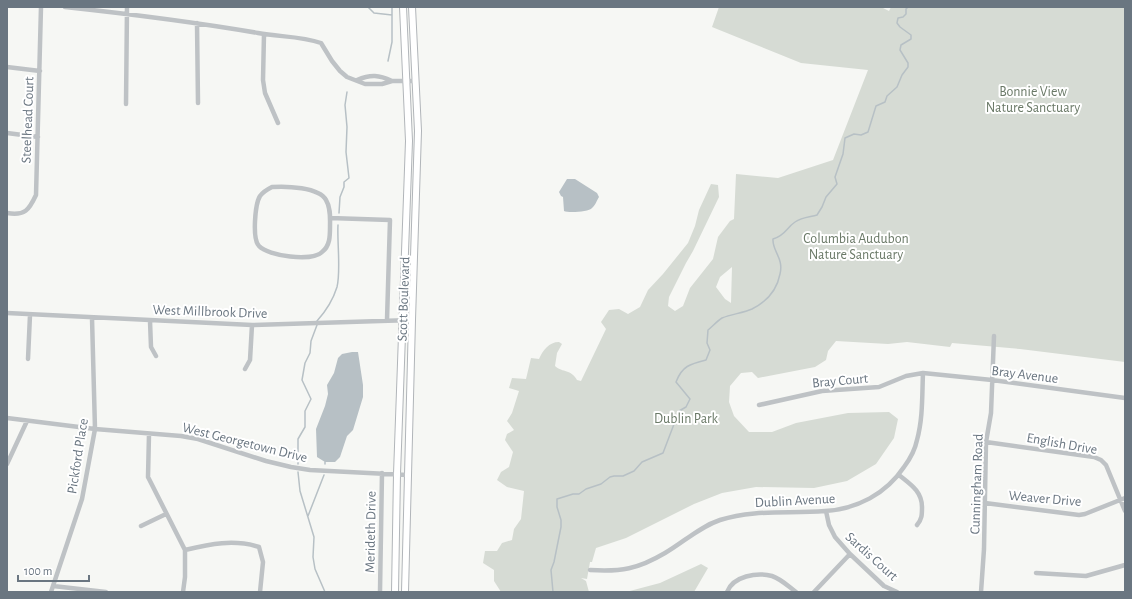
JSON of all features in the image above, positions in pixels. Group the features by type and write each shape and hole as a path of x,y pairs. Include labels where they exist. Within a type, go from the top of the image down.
{"main road":[{"name":"Scott Boulevard","path":"395,592 397,474 409,141 403,7"},
{"name":"Scott Boulevard","path":"405,592 407,475 418,132 412,7"}],"street":[{"name":"Steelhead Court","path":"7,213 21,213 30,208 36,195 41,7"},
{"path":"65,7 197,23 264,34 310,39 321,43 340,71 347,76 365,84 382,84 392,81 416,81"},
{"path":"126,104 127,7"},
{"path":"197,23 198,103"},
{"path":"264,34 263,80 265,93 278,123"},
{"path":"7,67 40,71"},
{"path":"357,80 367,76 381,76 392,81"},
{"path":"7,133 38,137"},
{"path":"272,187 317,192 324,196 327,201 330,218 330,235 328,244 325,250 316,256 303,257 276,254 265,251 258,245 256,236 257,204 260,195 272,187"},
{"path":"330,218 390,220 387,320"},
{"name":"West Millbrook Drive","path":"7,314 252,325 412,320"},
{"path":"28,359 30,315"},
{"name":"Pickford Place","path":"51,592 82,499 95,429 92,318"},
{"path":"150,321 151,348 156,356"},
{"path":"245,369 250,360 252,325"},
{"name":"Cunningham Road","path":"981,592 984,549 986,442 991,413 994,336"},
{"name":"Bray Avenue","path":"923,373 992,380 1125,398"},
{"name":"Bray Court","path":"759,405 822,391 878,387 906,376 923,373"},
{"name":"Dublin Avenue","path":"590,570 622,571 640,566 665,553 696,531 729,517 766,512 826,511 851,507 871,499 888,487 910,458 917,441 922,416 923,373"},
{"name":"West Georgetown Drive","path":"7,418 95,429 181,436 198,439 266,461 310,470 407,475"},
{"path":"7,464 27,421"},
{"path":"149,434 148,477 185,550 185,577 183,592"},
{"name":"English Drive","path":"986,442 1094,456 1106,465 1123,499 1125,511"},
{"name":"Merideth Drive","path":"380,592 382,473"},
{"path":"899,474 919,492 922,501 922,518 917,525"},
{"name":"Weaver Drive","path":"985,503 1079,515 1123,499"},
{"name":"Sardis Court","path":"826,511 829,526 835,537 850,554 884,586 897,592"},
{"path":"141,526 166,514"},
{"path":"185,550 209,544 235,542 259,547 263,562 260,592"},
{"path":"814,592 850,554"},
{"path":"1036,573 1086,576 1125,565"},
{"path":"727,592 729,587 741,578 760,574 772,576 781,580 796,592"},
{"path":"53,586 106,592"}],"green space":[{"path":"719,7 881,7 889,11 891,7 1125,7 1125,362 1020,349 952,343 950,347 907,342 888,344 836,341 828,351 826,360 815,367 758,378 752,372 741,373 730,386 729,402 734,416 749,432 772,432 796,423 848,413 889,412 898,419 894,438 876,464 847,481 814,488 756,487 722,493 694,504 626,538 596,548 592,562 590,562 587,579 581,578 586,581 589,592 501,592 494,581 494,570 483,563 485,551 497,551 502,543 512,540 514,529 521,519 524,491 507,487 497,480 501,472 509,467 513,452 505,440 507,434 514,430 507,421 512,413 519,391 509,388 512,378 526,379 531,358 539,359 547,347 552,343 559,342 562,344 557,353 555,366 572,374 577,380 581,381 606,329 601,322 609,310 619,309 628,314 640,307 648,290 688,243 695,226 699,210 711,184 718,185 719,197 669,297 668,306 675,311 683,306 690,288 713,259 718,237 730,221 734,219 736,174 778,178 833,160 868,70 801,63 712,27","holes":["732,267 731,303 725,299 716,287 720,277"]},
{"path":"701,564 708,568 694,592 626,592 660,583"}],"shaded area":[{"path":"567,179 575,179 597,193 599,197 593,207 583,211 564,211 563,197 559,192"},
{"path":"358,352 363,385 363,397 353,430 347,436 340,457 335,462 325,462 317,457 316,429 328,394 327,385 334,373 338,358 342,354"}],"waterway":[{"path":"368,7 374,13 392,15"},
{"path":"388,61 392,42 392,7"},
{"path":"553,592 551,570 561,527 557,499 573,494 579,494 586,489 601,484 610,477 623,476 634,471 642,462 663,453 679,411 686,407 690,399 676,382 681,372 691,364 706,360 710,350 707,343 708,330 718,321 722,318 752,309 762,303 774,290 779,280 781,268 773,239 781,236 798,220 817,215 826,197 837,184 835,177 843,154 845,138 854,134 861,135 868,132 876,106 885,102 887,96 897,87 902,75 908,67 908,63 900,50 901,45 911,39 911,35 897,23 898,18 903,17 906,14 906,9 908,7"},
{"path":"911,7 918,7"},
{"path":"339,213 340,197 344,187 344,182 349,178 346,152 347,127 345,105 347,92"},
{"path":"317,321 329,305 337,287 339,273 338,225"},
{"path":"298,464 298,439 305,427 305,411 311,399 302,380 305,363 310,353 311,341 317,325"},
{"path":"298,472 300,491 314,537 313,557 315,569 325,592"},
{"path":"308,516 324,475"}],"park label":[{"name":"Bonnie View Nature Sanctuary","path":"1033,100"},
{"name":"Columbia Audubon Nature Sanctuary","path":"856,246"},
{"name":"Dublin Park","path":"686,418"}]}
